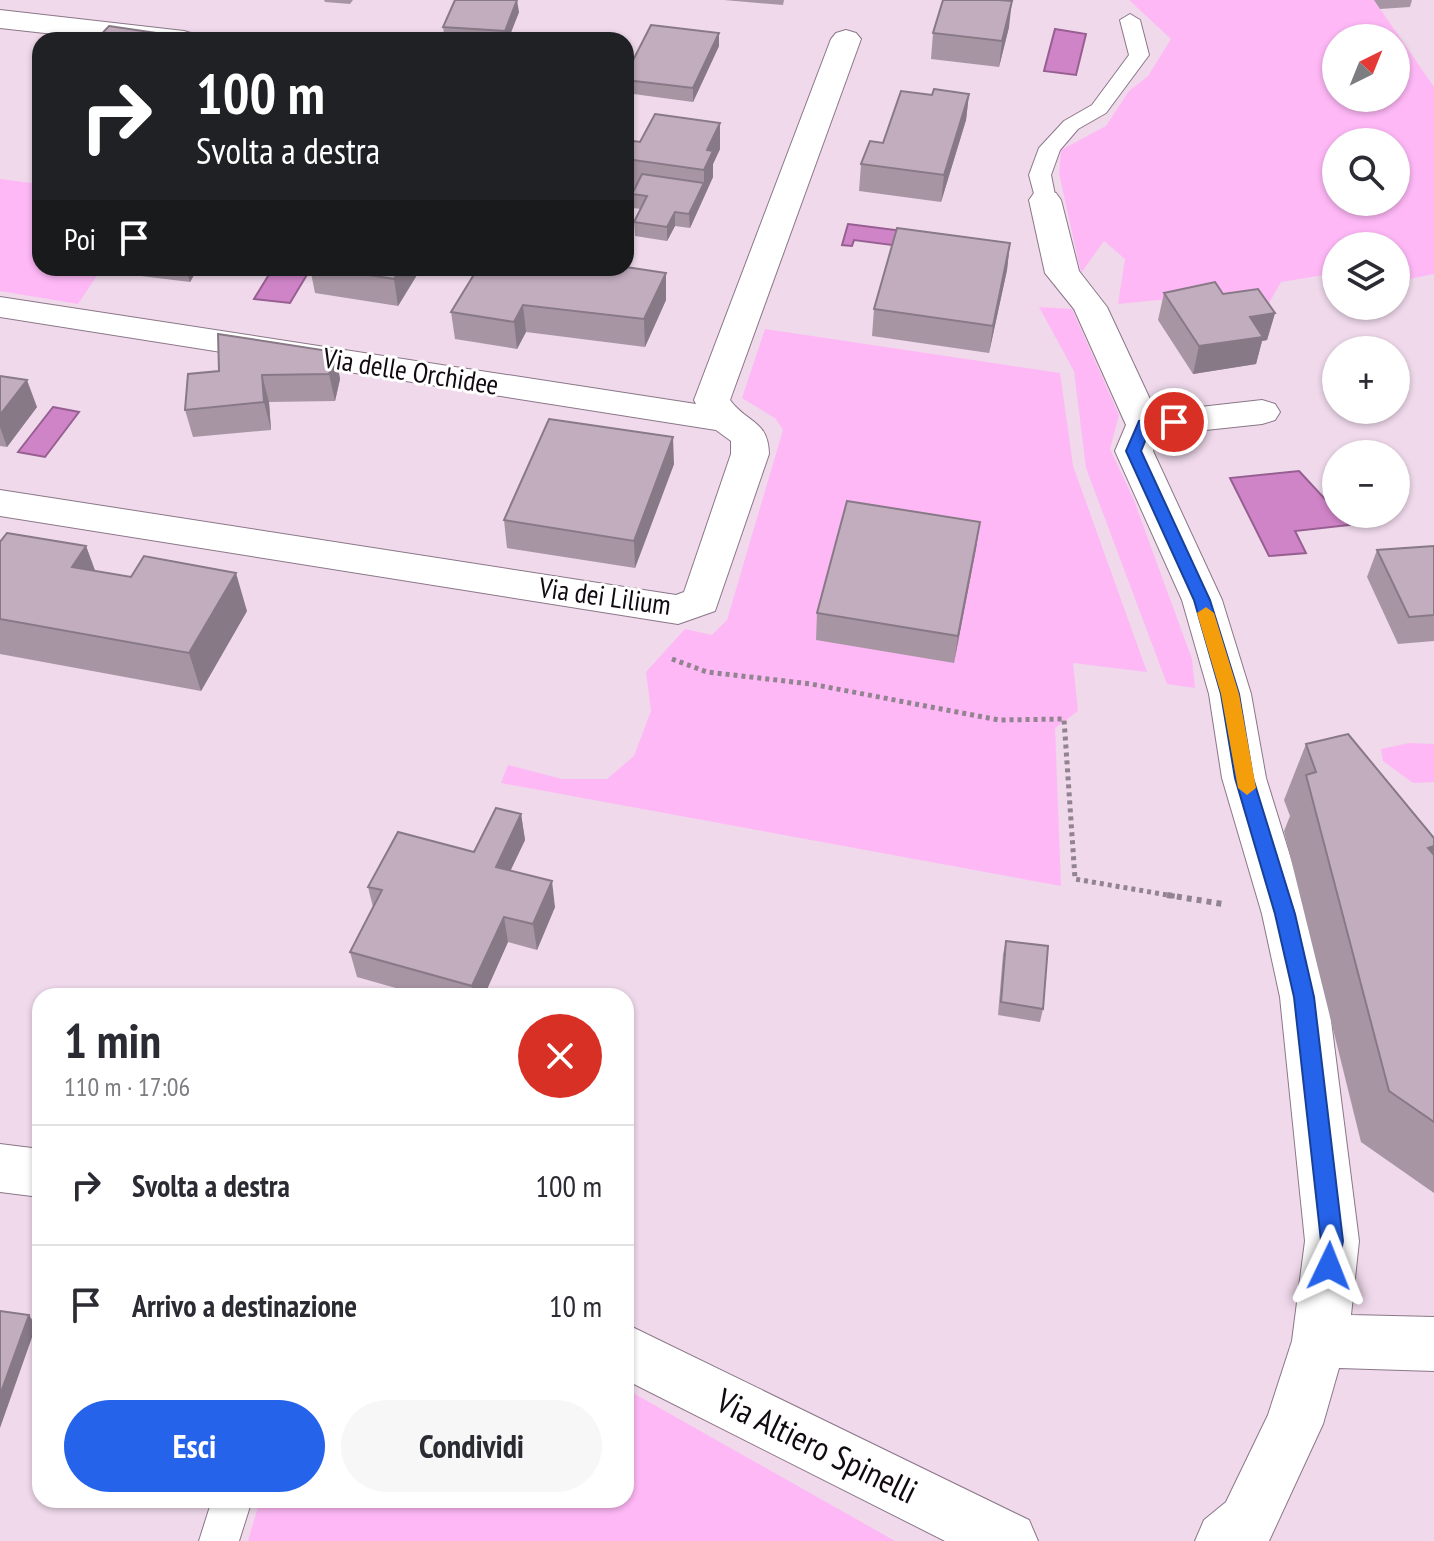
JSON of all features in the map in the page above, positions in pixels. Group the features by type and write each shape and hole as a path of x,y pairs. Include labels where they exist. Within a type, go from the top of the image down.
{"street":[{"path":"0,19 114,32"},
{"name":"Via dei Lilium","path":"0,503 678,610 701,601 750,454 750,436 726,420 712,400 846,39"},
{"path":"1045,200 1062,273 1090,307 1144,425 1134,451 1202,600 1230,694 1244,778 1285,914 1304,997 1332,1241 1320,1341 1294,1424 1247,1523 1225,1541"},
{"name":"Via delle Orchidee","path":"0,307 726,420"},
{"path":"1144,425 1262,412"},
{"path":"0,1168 32,1172"},
{"path":"1320,1341 1434,1344"},
{"name":"Via Altiero Spinelli","path":"634,1355 1008,1541"}],"lane":[{"path":"1045,200 1040,175 1050,148 1071,125 1099,109 1139,55 1130,20"},
{"path":"219,1541 229,1508"}],"path":[{"path":"678,610 668,656 685,667 737,677 811,684 999,720 1064,719 1075,879 1285,914"}],"shaded area":[{"path":"1129,0 1374,0 1391,24 1322,24 1322,112 1410,112 1410,52 1434,87 1434,274 1410,279 1410,232 1322,232 1322,275 1281,282 1269,303 1210,295 1118,304 1125,259 1104,241 1081,273 1059,173 1061,150 1106,126 1129,91 1148,76 1171,39"},
{"path":"1055,29 1086,34 1076,75 1044,71"},
{"path":"0,179 32,183 32,276 97,276 78,304 0,291"},
{"path":"848,224 919,233 915,248 854,240 852,246 842,245"},
{"path":"268,276 306,276 290,303 254,299"},
{"path":"1039,307 1072,309 1119,415 1110,449 1133,498 1192,659 1195,688 1167,684 1086,468 1074,371"},
{"path":"765,329 1060,373 1073,466 1147,672 1073,663 1078,711 1055,728 1061,886 501,783 508,765 562,779 607,779 634,756 651,711 646,672 685,629 712,635 727,620 783,430 776,419 742,398"},
{"path":"53,407 79,412 45,457 18,452"},
{"path":"1299,471 1322,496 1322,528 1295,531 1306,553 1269,556 1230,478"},
{"path":"1409,743 1434,744 1434,782 1413,783 1383,761 1381,749"},
{"path":"634,1394 895,1541 248,1541 258,1508 634,1508"}],"building":[{"path":"455,0 517,0 505,31 443,27"},
{"path":"943,0 1012,1 1002,41 933,33"},
{"path":"651,25 719,33 693,88 634,81 634,58"},
{"path":"109,26 150,32 103,32"},
{"path":"934,89 969,94 944,175 861,164 870,141 883,143 901,91 932,95"},
{"path":"655,114 720,123 707,150 713,151 704,170 634,160 634,141 640,142"},
{"path":"642,174 704,183 689,214 675,212 667,227 634,222 647,196 634,194"},
{"path":"897,228 1010,243 993,326 874,309"},
{"path":"634,268 666,273 644,319 523,305 514,322 451,312 473,276 634,276"},
{"path":"1215,282 1223,294 1258,289 1275,313 1250,317 1263,337 1199,346 1164,293"},
{"path":"218,334 335,352 329,374 262,375 264,402 185,410 188,374 219,371"},
{"path":"0,376 27,380 0,415"},
{"path":"549,419 673,437 634,541 504,520"},
{"path":"847,501 980,522 958,636 817,613"},
{"path":"7,533 86,546 72,567 131,577 144,556 236,573 189,653 0,619 0,542"},
{"path":"1434,546 1434,615 1409,617 1377,550"},
{"path":"1348,734 1434,838 1434,846 1428,848 1434,855 1434,1122 1389,1091 1306,775 1316,772 1306,744"},
{"path":"496,808 521,814 496,867 552,881 533,924 504,917 472,986 350,952 382,890 368,887 398,832 474,852"},
{"path":"1006,941 1048,946 1043,1009 1001,1002"},
{"path":"0,1311 29,1315 0,1395"}],"slow traffic":[{"path":"1206,613 1230,694 1247,788"}],"route":[{"path":"1174,422 1144,425 1134,451 1157,508 1202,600 1230,694 1244,778 1285,914 1304,997 1332,1241 1329,1266"}]}
